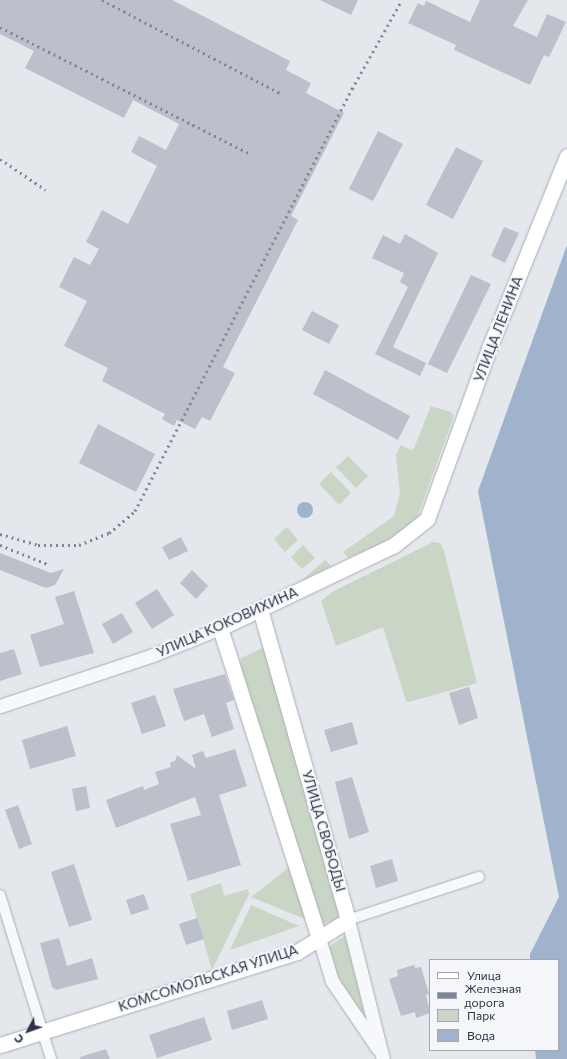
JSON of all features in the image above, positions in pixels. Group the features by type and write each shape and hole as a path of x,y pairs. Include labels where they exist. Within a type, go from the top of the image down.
{"main road":[{"name":"УЛИЦА ЛЕНИНА","path":"434,504 490,346 567,156"},
{"name":"УЛИЦА КОКОВИХИНА","path":"220,628 394,545 427,519 434,504"},
{"name":"УЛИЦА СВОБОДЫ","path":"260,609 348,920"},
{"name":"УЛИЦА СВОБОДЫ","path":"220,628 319,938"},
{"name":"КОМСОМОЛЬСКАЯ УЛИЦА","path":"0,1045 297,952 348,920"}],"street":[{"name":"УЛИЦА КОКОВИХИНА","path":"0,706 153,655 220,628"},
{"name":"КОМСОМОЛЬСКАЯ УЛИЦА","path":"348,920 479,877"},
{"path":"0,895 51,1059"},
{"name":"УЛИЦА СВОБОДЫ","path":"348,920 382,1056"},
{"name":"УЛИЦА СВОБОДЫ","path":"319,938 332,982 382,1056"}],"green space":[{"path":"431,406 451,412 454,416 417,518 402,534 349,558 343,552 394,516 400,493 396,455 401,445 411,450 414,448"},
{"path":"348,456 368,476 356,488 336,467"},
{"path":"331,472 351,493 339,505 319,484"},
{"path":"287,527 298,540 285,552 274,539"},
{"path":"433,542 440,543 444,551 477,683 409,702 406,701 383,627 336,646 321,601 332,592"},
{"path":"303,545 315,558 302,569 291,557"},
{"path":"325,560 331,566 301,581"},
{"path":"263,648 266,649 344,916 324,924 320,923 240,671 241,658"},
{"path":"292,865 310,921 251,897"},
{"path":"221,883 224,896 248,889 249,894 212,970 190,894"},
{"path":"251,905 299,926 230,950"},
{"path":"345,936 348,937 365,1012 360,1011 337,975 328,947"}],"water":[{"path":"567,245 567,1059 536,1059 535,1051 559,1051 559,959 530,959 530,954 559,897 478,491"},
{"path":"305,502 311,504 313,510 311,516 305,518 299,516 297,510 299,504"}],"building":[{"path":"0,0 172,0 290,61 286,70 311,83 306,93 344,113 291,216 298,220 223,367 235,373 210,421 202,417 195,429 177,420 174,426 162,419 165,414 102,381 108,368 64,346 87,301 59,287 74,257 90,265 99,249 86,242 102,210 128,224 157,166 131,152 139,136 166,150 179,124 133,100 124,118 25,68 34,51 0,34"},
{"path":"320,0 358,0 351,15"},
{"path":"480,0 528,0 513,26 537,37 547,14 566,22 549,57 544,55 530,85 454,50 456,45 408,23 418,3 424,6 426,1 470,22"},
{"path":"378,131 403,144 373,201 349,189"},
{"path":"456,147 483,161 453,219 426,205"},
{"path":"504,227 519,233 505,263 491,256"},
{"path":"405,234 438,253 393,347 426,363 420,376 375,354 408,287 400,282 404,273 372,258 383,235 400,244"},
{"path":"471,275 491,284 447,373 428,364"},
{"path":"312,311 339,325 329,344 302,330"},
{"path":"325,370 410,416 398,440 313,394"},
{"path":"98,424 155,454 136,492 79,463"},
{"path":"181,537 188,551 169,560 162,547"},
{"path":"0,553 51,573 64,569 55,585 46,588 0,570"},
{"path":"192,570 208,586 196,599 180,583"},
{"path":"157,589 174,615 152,629 135,603"},
{"path":"74,591 94,653 40,667 30,635 64,624 55,597"},
{"path":"122,613 133,632 113,644 102,624"},
{"path":"14,649 22,674 0,681 0,653"},
{"path":"225,674 234,700 226,703 234,729 212,737 204,714 184,721 173,689"},
{"path":"469,687 478,718 459,725 449,693"},
{"path":"155,695 166,726 142,734 131,703"},
{"path":"352,722 358,744 331,752 324,730"},
{"path":"67,726 76,756 30,769 22,740"},
{"path":"235,749 247,786 219,795 241,865 188,881 170,824 201,815 195,797 116,828 106,800 143,786 144,790 159,784 155,772 171,767 170,763 175,761 177,755 196,769 192,755 203,751 206,758"},
{"path":"352,777 369,832 349,839 335,782"},
{"path":"86,786 90,808 76,811 72,789"},
{"path":"18,805 32,844 19,849 5,810"},
{"path":"392,859 398,881 376,888 370,866"},
{"path":"74,864 92,920 69,927 51,872"},
{"path":"144,894 149,909 131,915 126,900"},
{"path":"197,918 204,939 186,945 179,924"},
{"path":"59,938 67,966 92,958 98,979 56,990 52,987 40,943"},
{"path":"414,965 415,968 421,967 429,994 426,995 429,1013 416,1018 415,1012 401,1016 389,979 398,976 397,970"},
{"path":"262,1000 268,1019 232,1030 227,1011"},
{"path":"204,1017 212,1040 157,1058 149,1035"},
{"path":"106,1049 110,1059 80,1059 80,1057"}],"railway":[{"path":"102,0 282,94"},
{"path":"0,534 38,545 79,545 109,533 135,511 352,89 402,0"},
{"path":"0,27 250,154"},
{"path":"0,159 46,190"},
{"path":"0,545 50,565"}]}
